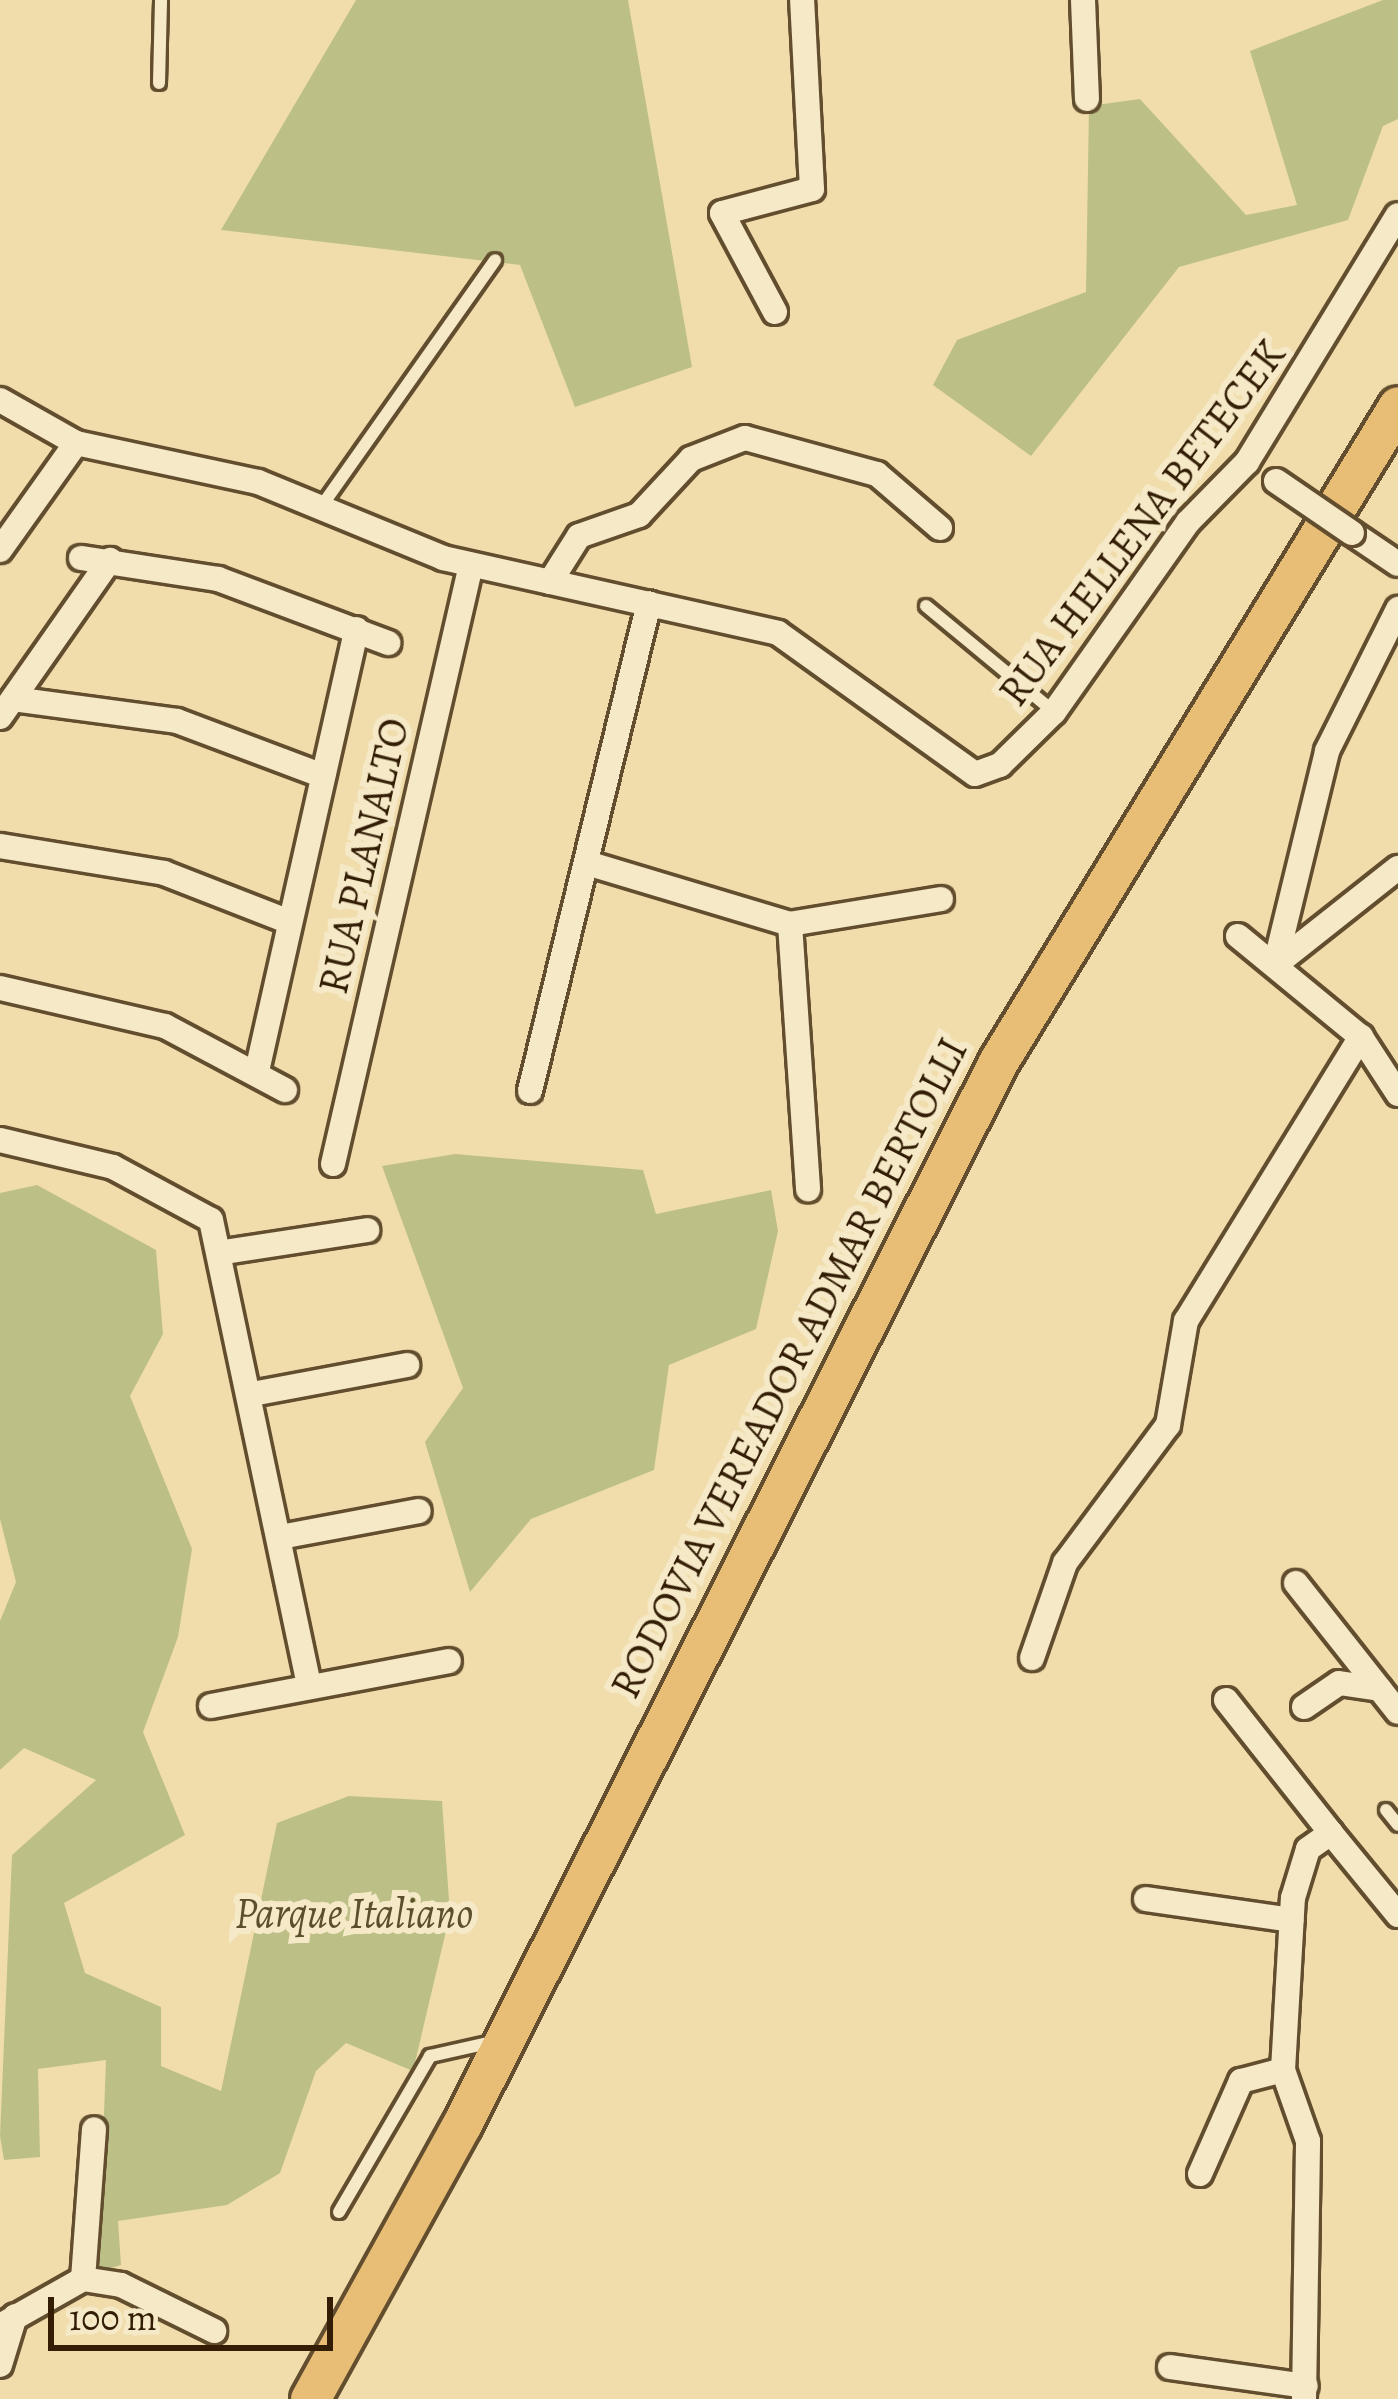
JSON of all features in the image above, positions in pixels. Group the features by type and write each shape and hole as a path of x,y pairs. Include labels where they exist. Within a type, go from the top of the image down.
{"highway":[{"name":"RODOVIA VEREADOR ADMAR BERTOLLI","path":"310,2399 504,2040 998,1062 1398,406"}],"street":[{"path":"776,311 722,213 812,189 802,0"},
{"path":"1083,0 1087,99"},
{"name":"RUA HELLENA BETECEK","path":"649,603 802,645 955,766 975,774 1000,765 1054,712 1188,522 1247,462 1398,215"},
{"path":"0,400 76,442 321,507 471,566 649,603 590,864 530,1090"},
{"path":"550,582 579,536 639,515 691,459 745,438 877,474 940,527"},
{"path":"0,550 76,442"},
{"path":"1247,462 1398,564"},
{"path":"81,558 218,579 388,643"},
{"path":"7,708 110,560"},
{"name":"RUA PLANALTO","path":"333,1164 471,566"},
{"path":"1275,965 1327,751 1398,609"},
{"path":"257,1071 357,629"},
{"path":"7,708 177,721 323,776"},
{"path":"0,846 164,873 290,922"},
{"path":"590,864 790,924 941,899"},
{"path":"1275,965 1398,868"},
{"path":"790,924 808,1189"},
{"path":"1238,936 1361,1037 1398,1094"},
{"path":"0,988 118,1011 257,1071 285,1090"},
{"path":"1032,1658 1065,1563 1168,1425 1186,1321 1361,1037"},
{"path":"0,1140 93,1160 184,1198 211,1220 224,1252 309,1687"},
{"path":"224,1252 367,1230"},
{"path":"252,1394 407,1365"},
{"path":"280,1537 419,1510"},
{"path":"1296,1583 1398,1712"},
{"path":"211,1706 449,1661"},
{"path":"1304,1707 1339,1683 1379,1689"},
{"path":"1226,1700 1398,1915"},
{"path":"1170,2367 1305,2392 1308,2141 1282,2070 1291,1920 1300,1862 1331,1832"},
{"path":"1146,1899 1291,1920"},
{"path":"1200,2174 1241,2080 1282,2070"},
{"path":"83,2279 94,2129"},
{"path":"0,2365 8,2321 83,2279 121,2285 214,2332"}],"lane":[{"path":"159,82 161,0"},
{"path":"321,507 496,260"},
{"path":"926,606 1054,712"},
{"path":"1386,1810 1398,1825"},
{"path":"338,2212 430,2056 504,2040"}],"green space":[{"path":"356,0 628,0 692,367 575,407 520,265 221,230"},
{"path":"1383,0 1398,0 1398,119 1383,126 1348,220 1179,267 1031,456 933,385 957,340 1086,292 1089,106 1140,99 1246,215 1297,205 1250,51"},
{"path":"455,1154 643,1170 656,1214 771,1190 778,1231 756,1329 669,1365 654,1470 531,1519 470,1592 425,1442 463,1388 382,1166"},
{"name":"Parque Italiano","path":"37,1185 156,1250 163,1334 130,1396 192,1549 178,1637 143,1732 185,1835 64,1903 85,1973 161,2007 161,2066 221,2091 277,1823 349,1796 442,1801 450,1914 413,2071 346,2043 316,2071 280,2173 227,2205 118,2221 121,2265 98,2272 106,2060 38,2069 40,2157 4,2160 0,2136 12,1855 96,1780 24,1748 0,1770 0,1621 16,1582 0,1519 0,1193"}]}
